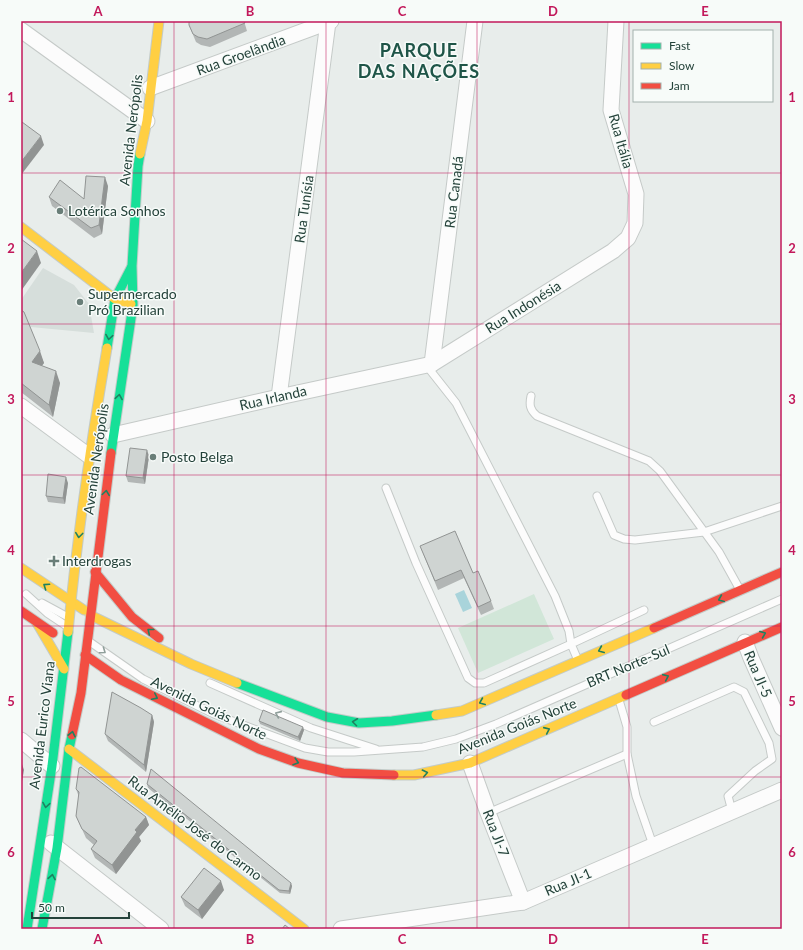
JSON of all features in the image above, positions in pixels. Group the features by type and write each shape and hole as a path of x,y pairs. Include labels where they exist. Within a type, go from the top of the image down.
{"main road":[{"name":"Avenida Nerópolis","path":"79,621 90,615 113,435 133,305 132,266 138,166 146,121 159,21"},
{"path":"21,227 116,299 133,305"},
{"name":"Avenida Nerópolis","path":"75,649 79,621 71,603 89,456 116,299 132,266"},
{"path":"21,568 90,615 191,664 327,718 359,723 392,721 462,711 782,572"},
{"path":"95,572 132,616 191,664"},
{"name":"Avenida Goiás Norte","path":"21,611 120,680 260,749 298,762 343,773 376,775 414,775 470,763 782,627"},
{"name":"Avenida Nerópolis","path":"75,649 79,621"},
{"path":"37,623 64,668"},
{"path":"42,929 57,848 69,749 81,693 75,649"},
{"name":"Avenida Eurico Viana","path":"27,929 52,766 64,668 75,649"},
{"path":"109,683 120,680"},
{"path":"81,693 92,688"},
{"name":"Rua Amélio José do Carmo","path":"69,749 304,929"}],"street":[{"name":"Rua Canadá","path":"429,364 475,21"},
{"name":"Rua Itália","path":"613,251 628,238 635,223 636,194 611,110 616,21"},
{"name":"Rua Groelândia","path":"150,88 330,22"},
{"name":"Rua Tunísia","path":"279,397 330,22"},
{"path":"21,30 146,121"},
{"name":"Rua Indonésia","path":"429,364 613,251"},
{"name":"Rua Irlanda","path":"113,435 429,364"},
{"path":"21,406 89,456"},
{"name":"Rua JI-5","path":"745,642 782,728"},
{"path":"21,740 52,766"},
{"name":"Rua JI-7","path":"470,763 523,902"},
{"name":"Rua JI-1","path":"341,929 523,902 782,790"},
{"path":"42,835 161,929"}],"lane":[{"path":"429,364 456,403 555,596 569,631 571,644 578,660"},
{"path":"531,396 529,405 537,416 649,461 660,471 718,552 740,590"},
{"path":"386,488 416,563 468,678 475,683 484,683 644,610"},
{"path":"597,496 614,535 624,539 635,540 704,532 782,506"},
{"path":"24,593 52,610 99,630"},
{"name":"BRT Norte-Sul","path":"24,593 48,613 143,679 214,714 305,748 328,752 380,751 423,747 456,739 496,724 782,599"},
{"path":"204,680 304,725 380,751"},
{"path":"654,722 734,687 744,692 769,743 772,759 755,771 728,796 732,811"},
{"path":"619,698 627,727 627,754 636,796 654,845"},
{"path":"488,813 627,754"}],"shaded area":[{"path":"43,268 74,285 89,304 94,333 31,327 21,320 21,300"}],"green space":[{"path":"534,594 554,639 478,673 458,628"}],"water":[{"path":"464,590 472,608 463,612 455,594"}],"building":[{"path":"189,21 244,21 245,23 207,39 193,34"},
{"path":"22,122 41,136 21,162 21,124"},
{"path":"86,176 105,177 99,225 91,228 49,197 60,180 84,199"},
{"path":"21,239 37,251 21,273"},
{"path":"21,310 24,312 40,351 32,362 56,371 49,405 21,383"},
{"path":"130,448 147,450 143,478 126,476"},
{"path":"48,474 66,477 63,498 46,496"},
{"path":"455,531 473,573 478,571 491,601 478,607 461,570 435,581 420,546"},
{"path":"112,692 152,715 144,765 105,734"},
{"path":"263,710 303,727 298,737 259,721"},
{"path":"81,767 146,817 135,830 137,832 112,865 91,849 97,841 82,829 76,816 79,792 76,789 79,768"},
{"path":"151,769 291,883 289,891 279,890 147,784"},
{"path":"204,868 221,881 198,910 181,897"},
{"path":"285,925 290,929 282,929"}],"traffic: fast":[{"path":"111,453 133,305 132,266 140,154"},
{"path":"107,348 115,299 131,268"},
{"path":"27,929 52,766 68,632"},
{"path":"237,683 327,717 359,723 392,721 436,715"},
{"path":"42,929 57,848 72,735"}],"traffic: slow":[{"path":"140,154 147,121 159,21"},
{"path":"21,227 115,299 131,304"},
{"path":"68,632 85,490 107,348"},
{"path":"21,568 84,610"},
{"path":"90,615 191,664 237,683"},
{"path":"37,623 64,669"},
{"path":"436,715 462,711 654,628"},
{"path":"394,775 414,775 470,763 626,695"},
{"path":"69,749 304,929"}],"traffic: jam":[{"path":"72,735 81,693 111,453"},
{"path":"95,572 132,617 159,638"},
{"path":"654,628 782,572"},
{"path":"21,611 53,633"},
{"path":"626,695 782,627"},
{"path":"85,655 121,680 259,749 298,763 343,773 394,775"}],"place":[{"name":"Lotérica Sonhos","path":"60,211"},
{"name":"Supermercado Pró Brazilian","path":"80,302"},
{"name":"Posto Belga","path":"153,457"},
{"name":"Interdrogas","path":"54,561"}],"district":[{"name":"PARQUE DAS NAÇÕES","path":"419,61"}]}
